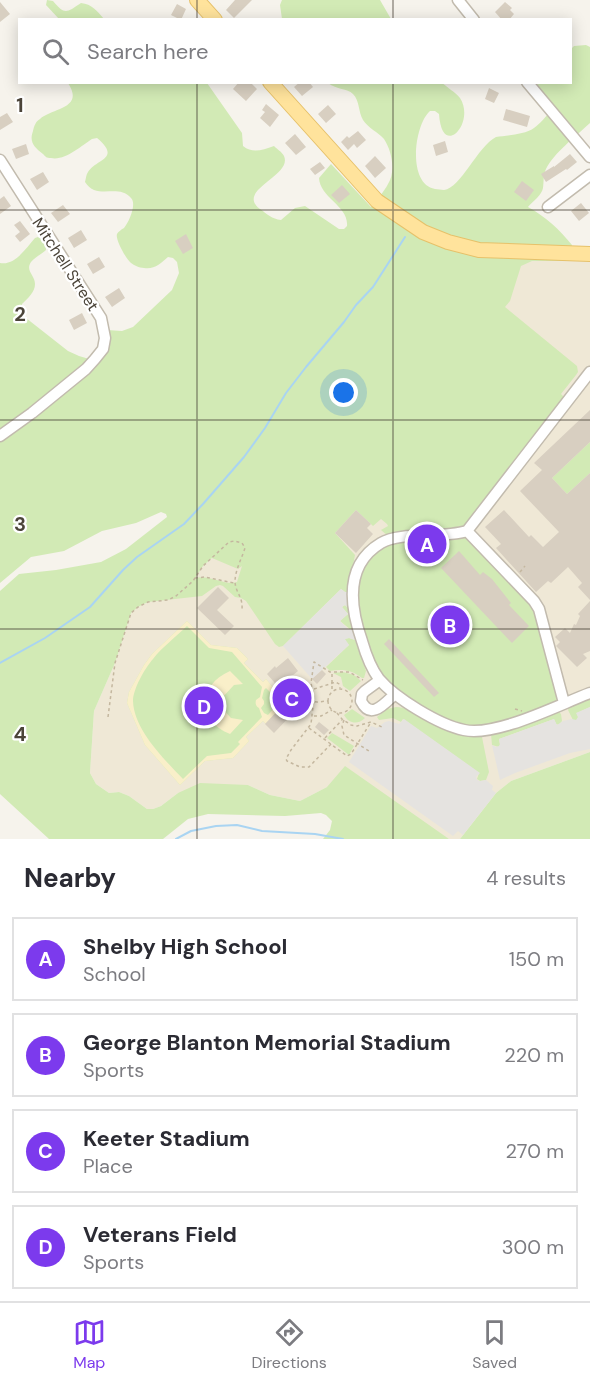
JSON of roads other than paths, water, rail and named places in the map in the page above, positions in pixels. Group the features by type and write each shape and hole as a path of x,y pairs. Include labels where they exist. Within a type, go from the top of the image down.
{"main road":[{"path":"197,0 212,18"},
{"path":"272,84 377,201 423,232 448,242 479,250 590,254"}],"street":[{"path":"458,0 472,18"},
{"path":"529,84 590,157"},
{"name":"Mitchell Street","path":"0,160 101,318 105,338 103,349 86,369 0,436"},
{"path":"548,207 590,175"},
{"path":"590,372 467,531 455,535 393,538 383,542 366,555 356,572 352,591 354,616 375,683 437,719 465,730 486,731 590,693"},
{"path":"467,531 539,609 564,703"},
{"path":"375,683 365,691 361,699 361,703 368,709 377,709 395,694"}],"waterway":[{"path":"0,663 45,638 90,607 137,557 184,524 244,457 286,393 373,287 405,237"},
{"path":"176,839 191,831 237,825 262,831 315,834 343,839"}],"place":[{"name":"Shelby High School","path":"427,544"},
{"name":"George Blanton Memorial Stadium","path":"450,625"},
{"name":"Keeter Stadium","path":"292,698"},
{"name":"Veterans Field","path":"204,706"}]}
